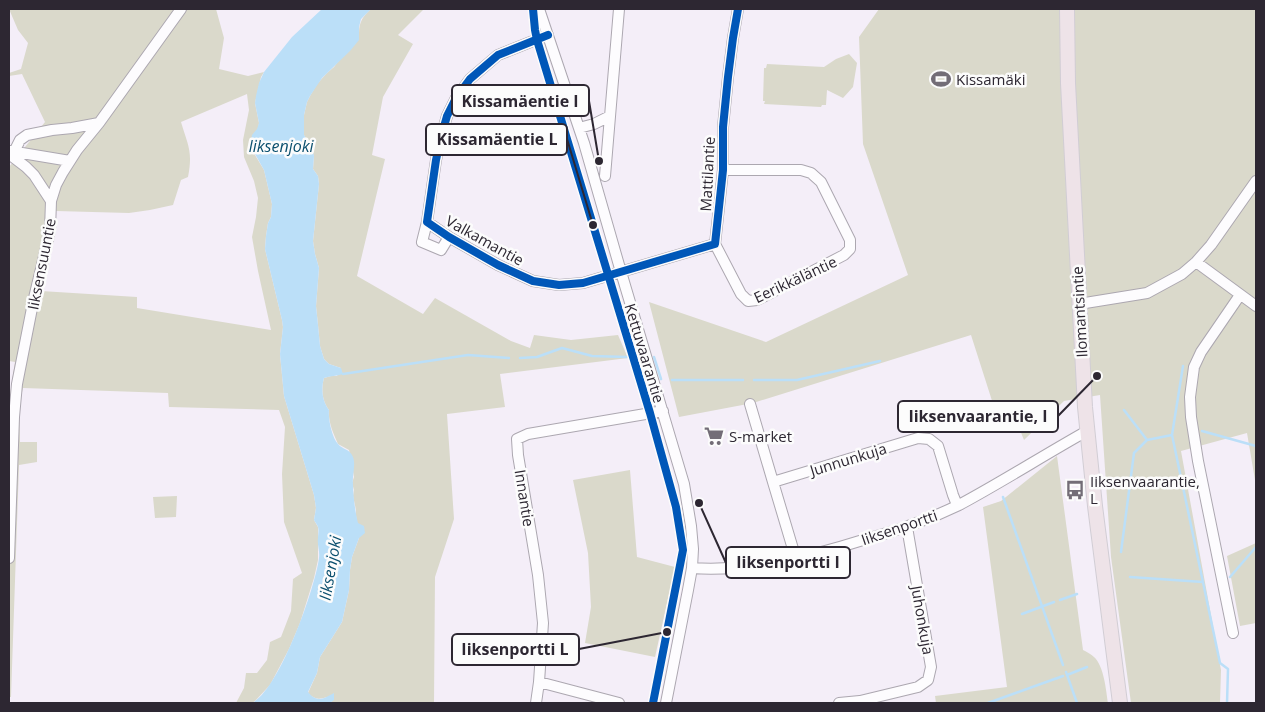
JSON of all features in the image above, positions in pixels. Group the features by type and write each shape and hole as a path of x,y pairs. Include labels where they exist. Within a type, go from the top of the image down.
{"main road":[{"name":"Ilomantsintie","path":"1067,9 1068,83 1087,431 1120,703"}],"street":[{"name":"Iiksensuuntie","path":"9,558 16,384 49,235 51,201 56,185 77,150 99,123 181,9"},
{"name":"Kettuvaarantie","path":"539,9 579,128 663,411 684,484 692,526 692,568 666,703"},
{"path":"605,176 619,9"},
{"name":"Mattilantie","path":"715,244 723,170 724,119 738,9"},
{"name":"Valkamantie","path":"449,237 441,250 422,242 427,222 440,136 447,116 456,98 470,79 498,55 548,35"},
{"path":"579,128 594,124 610,116"},
{"path":"11,152 20,140 27,135 99,123"},
{"path":"11,152 70,161"},
{"path":"11,152 34,175 51,201"},
{"name":"Eerikkäläntie","path":"715,244 741,294 748,301 757,300 844,256 850,249 850,240 820,182 811,173 801,170 723,170"},
{"path":"1079,304 1147,293 1182,274 1211,245 1256,181"},
{"name":"Valkamantie","path":"427,222 498,266 533,282 559,285 583,283 621,272"},
{"path":"621,272 715,244"},
{"path":"1196,262 1256,306"},
{"path":"1233,633 1198,461 1190,397 1194,367 1201,352 1240,295"},
{"path":"750,404 793,549 794,558"},
{"name":"Innantie","path":"536,703 542,623 538,575 518,455 518,439 528,434 663,411"},
{"name":"Iiksenportti","path":"692,568 736,568 794,558 908,527 957,506 1087,431"},
{"name":"Junnunkuja","path":"773,482 918,438 929,439 938,446 957,506"},
{"name":"Juhonkuja","path":"839,703 860,701 918,688 928,680 931,667 908,527"},
{"path":"539,682 619,703"}],"shaded area":[{"path":"9,9 216,9 224,38 219,69 248,76 264,72 255,103 259,123 255,155 264,170 272,204 265,249 283,327 280,354 284,396 314,495 316,508 314,520 318,527 318,560 300,623 289,649 270,685 252,703 236,703 244,688 246,673 257,673 267,660 270,642 281,637 291,611 293,579 302,573 284,522 282,474 285,427 279,410 169,407 168,393 23,388 19,405 20,442 37,442 37,462 19,465 11,697 9,697 9,401 15,362 9,361 9,167 45,122 22,74 9,76 9,73 21,69 28,43 18,30","holes":["247,94 249,110 243,140 244,157 254,181 258,198 252,237 271,330 137,308 137,297 41,291 55,227 56,211 129,213 173,205 181,180 188,177 190,161 189,149 181,122"]},
{"path":"371,9 424,9 398,35 413,44 383,97 372,155 385,159 357,276 423,314 435,298 511,341 530,348 534,335 571,340 618,335 628,358 500,374 505,407 447,414 454,519 435,577 434,703 330,703 332,702 327,697 316,698 308,693 317,673 320,657 342,622 349,590 352,557 359,538 353,496 352,483 354,477 349,450 338,444 331,427 329,410 323,395 324,378 337,376 341,368 329,364 324,359 320,346 316,306 319,268 313,241 319,184 318,176 313,169 314,156 304,135 304,115 307,102 317,84 334,67 359,33 362,20"},
{"path":"879,9 1256,9 1256,486 1247,433 1181,451 1221,670 1220,703 1131,703 1111,557 1100,395 1064,401 1024,440 1011,408 1005,403 994,407 971,335 753,403 679,417 649,302 766,342 908,275 863,144 859,37"},
{"path":"849,54 857,63 853,87 843,98 827,90 826,105 821,107 764,104 764,68 766,68 767,64 824,67 836,59"},
{"path":"1057,456 1083,650 1094,657 1100,666 1108,703 936,703 935,696 1007,687 983,507 1001,501"},
{"path":"630,470 637,557 675,567 655,657 585,643 591,607 588,553 573,480"},
{"path":"177,496 176,517 155,518 153,497"},
{"path":"1256,543 1256,623 1240,626 1227,556"}],"water":[{"name":"Iiksenjoki","path":"322,9 371,9 361,19 359,40 322,78 307,102 304,115 304,135 312,149 314,156 313,169 318,176 319,184 313,241 319,268 316,306 320,346 324,359 329,364 341,368 343,374 324,378 323,395 329,410 332,433 338,444 350,452 353,457 355,508 358,523 364,526 365,533 359,538 352,557 349,590 342,622 320,657 317,673 308,692 317,699 334,693 334,700 330,703 252,703 262,694 284,660 311,592 319,555 318,528 314,520 316,508 314,495 284,396 280,354 283,327 265,249 272,204 264,170 251,147 251,141 252,135 259,123 255,103 259,83 264,72 292,37"}],"waterway":[{"path":"520,358 537,357 562,348 592,356 627,357"},
{"path":"343,374 468,355 509,358"},
{"path":"654,357 661,379"},
{"path":"754,380 797,380 880,361"},
{"path":"1183,366 1172,435 1220,663 1228,669 1227,703"},
{"path":"672,380 743,380"},
{"path":"1124,410 1147,440"},
{"path":"1202,431 1256,446"},
{"path":"1121,552 1134,453 1147,440 1172,435"},
{"path":"1003,497 1063,665"},
{"path":"1230,577 1256,547"},
{"path":"1130,577 1203,582"},
{"path":"1060,600 1077,594"},
{"path":"1022,614 1054,602"},
{"path":"1067,675 1087,667"},
{"path":"1066,672 1077,703"},
{"path":"988,703 1063,676"}],"cycle path":[{"path":"533,9 537,40 650,413 676,507 683,550 653,703"},
{"path":"548,35 498,55 470,79 456,98 447,116 441,137 427,222 498,265 533,281 559,285 583,283 715,244 723,170 723,127 738,9"}],"place":[{"name":"Kissamäki","path":"941,79"},
{"name":"Kissamäentie I","path":"599,161"},
{"name":"Kissamäentie L","path":"593,225"},
{"name":"Iiksenvaarantie, I","path":"1097,376"},
{"name":"S-market","path":"714,436"},
{"name":"Iiksenvaarantie, L","path":"1075,490"},
{"name":"Iiksenportti I","path":"699,503"},
{"name":"Iiksenportti L","path":"667,632"}]}
